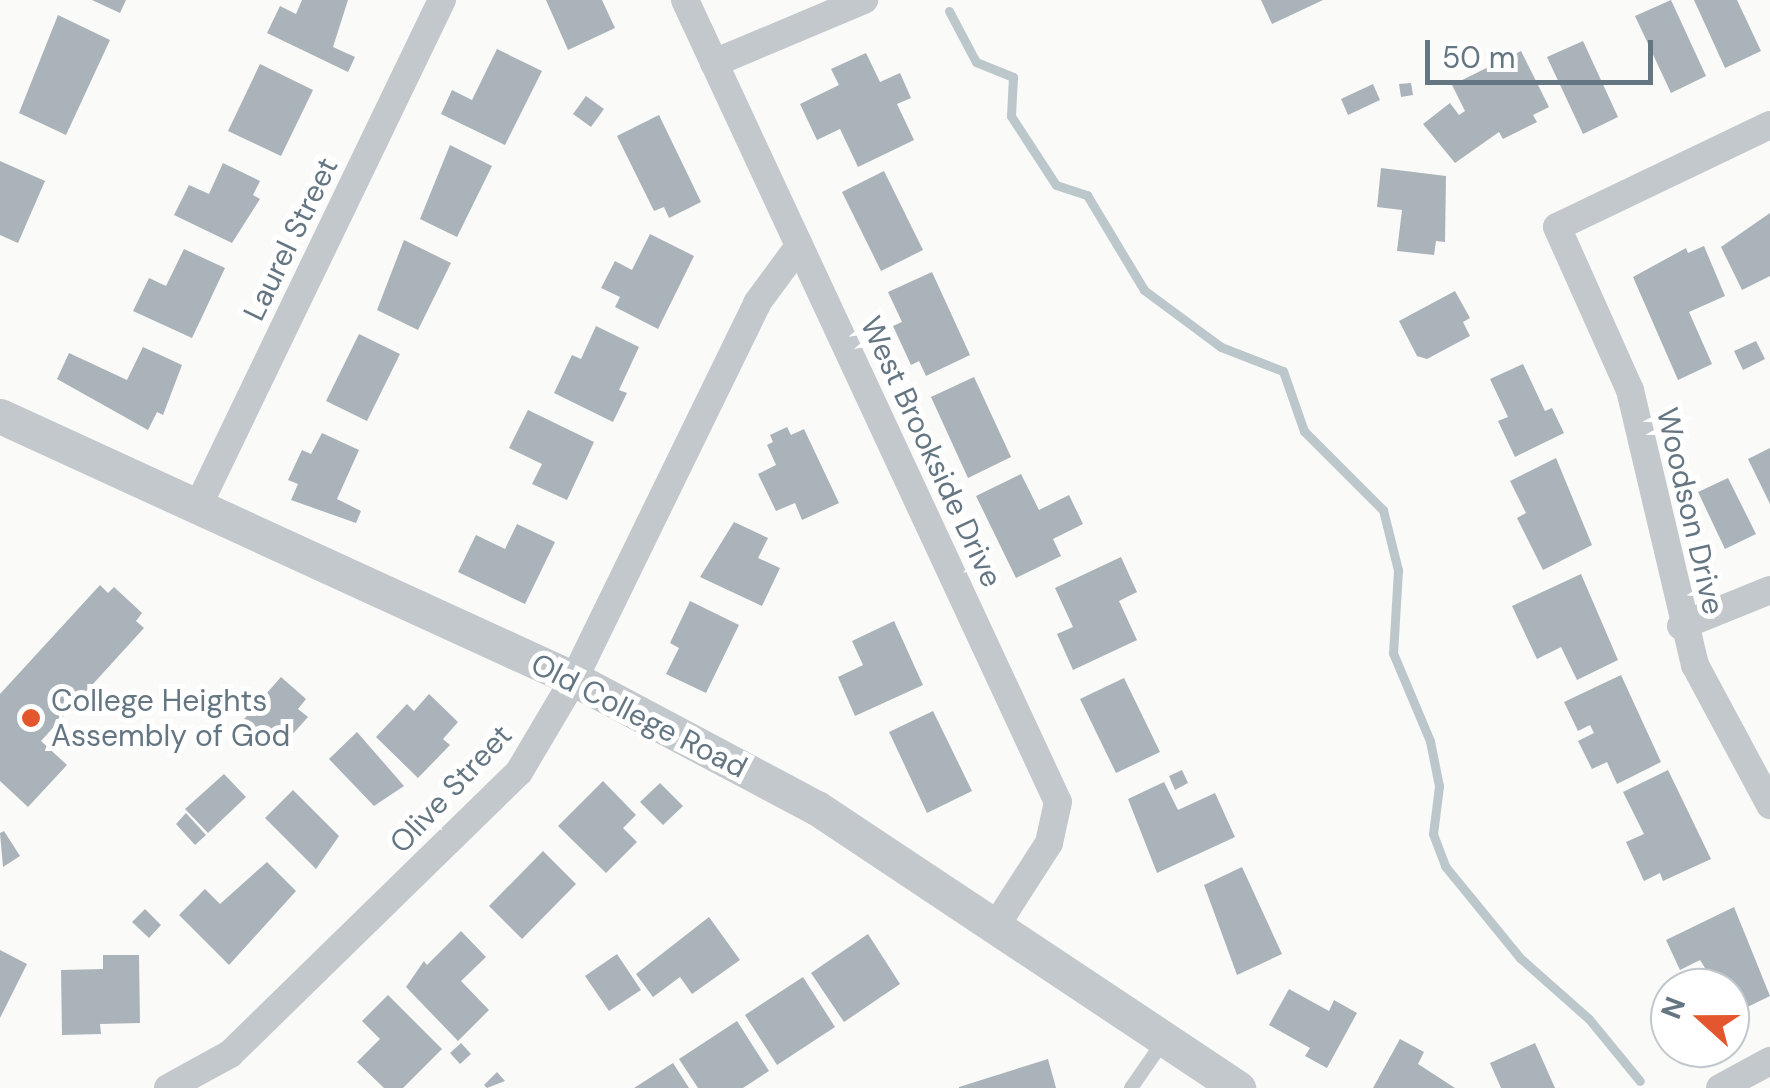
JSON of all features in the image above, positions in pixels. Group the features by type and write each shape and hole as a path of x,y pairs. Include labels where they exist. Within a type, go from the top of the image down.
{"street":[{"name":"Laurel Street","path":"198,506 442,0"},
{"name":"West Brookside Drive","path":"685,0 1058,802 1050,843 995,927"},
{"path":"714,63 864,0"},
{"name":"Woodson Drive","path":"1770,125 1557,227 1630,390 1682,626 1770,805"},
{"name":"Olive Street","path":"168,1088 230,1054 520,772 574,680 757,303 799,246"},
{"name":"Old College Road","path":"0,416 574,680 817,808 1238,1088"},
{"path":"1682,626 1770,590"},
{"path":"1720,1088 1770,1061"}],"lane":[{"path":"1131,1088 1163,1041"}],"building":[{"path":"92,0 126,0 120,13"},
{"path":"302,0 348,0 333,47 355,57 348,72 267,33 280,6 296,14"},
{"path":"546,0 602,0 615,28 568,50"},
{"path":"1261,0 1323,0 1272,24"},
{"path":"1671,0 1706,76 1671,93 1635,16"},
{"path":"1694,0 1737,0 1761,51 1725,68"},
{"path":"58,15 110,40 66,135 19,113"},
{"path":"1583,41 1618,117 1583,134 1547,57"},
{"path":"497,49 542,71 505,145 441,114 452,90 472,100"},
{"path":"1521,51 1549,107 1533,115 1537,122 1503,139 1499,132 1455,163 1423,124 1450,103 1459,115 1465,111 1452,85"},
{"path":"866,53 880,82 900,73 911,98 897,104 914,140 858,167 840,129 817,140 800,104 839,85 831,69"},
{"path":"260,64 313,90 281,156 228,131"},
{"path":"1411,83 1413,95 1401,97 1399,84"},
{"path":"1373,84 1380,100 1348,115 1341,99"},
{"path":"586,96 604,109 591,127 573,114"},
{"path":"659,115 701,202 669,218 664,207 654,211 617,136"},
{"path":"450,145 492,166 457,237 420,219"},
{"path":"0,161 45,181 18,243 0,235"},
{"path":"223,163 260,181 253,195 260,199 232,243 174,215 189,185 209,194"},
{"path":"1381,168 1446,176 1445,242 1436,241 1434,255 1397,251 1402,210 1377,207"},
{"path":"884,171 923,250 881,271 842,192"},
{"path":"1770,213 1770,276 1742,290 1721,247"},
{"path":"650,234 694,256 658,329 615,307 620,297 601,288 615,261 632,270"},
{"path":"404,240 451,263 418,330 377,310"},
{"path":"1704,246 1725,296 1689,312 1712,364 1678,380 1633,277 1686,248 1688,253"},
{"path":"184,249 225,268 192,338 133,311 149,278 166,286"},
{"path":"932,272 970,355 926,376 919,361 911,365 893,326 902,322 888,292"},
{"path":"1455,291 1470,318 1463,322 1470,336 1427,359 1417,356 1399,321"},
{"path":"596,326 639,347 619,390 627,393 613,422 554,393 572,355 581,359"},
{"path":"359,334 400,354 367,421 326,401"},
{"path":"1756,341 1765,359 1743,370 1734,351"},
{"path":"143,347 182,365 163,415 157,412 148,430 57,379 69,353 127,380"},
{"path":"1523,364 1545,411 1552,408 1564,433 1515,457 1498,421 1508,417 1490,379"},
{"path":"974,377 1011,457 968,478 931,397"},
{"path":"528,410 594,442 567,500 532,484 542,464 509,448"},
{"path":"787,427 791,435 804,429 839,503 802,520 795,503 776,511 758,474 776,465 767,445 773,442 770,435"},
{"path":"322,433 359,450 337,499 361,511 356,523 291,500 298,484 288,480 302,450 311,454"},
{"path":"1770,448 1770,504 1748,459"},
{"path":"1556,458 1592,545 1543,570 1517,518 1526,513 1510,481"},
{"path":"1021,474 1039,510 1069,495 1083,524 1053,539 1061,556 1016,578 976,496"},
{"path":"1728,478 1756,534 1725,549 1698,492"},
{"path":"734,522 768,538 758,558 780,568 762,606 700,577"},
{"path":"517,524 555,542 525,604 458,572 476,535 505,549"},
{"path":"1121,557 1137,592 1119,601 1137,640 1073,670 1057,634 1073,627 1055,588"},
{"path":"1581,574 1618,660 1577,680 1561,647 1537,659 1512,606"},
{"name":"College Heights Assembly of God","path":"100,585 108,593 114,587 142,613 136,621 144,628 41,741 67,765 28,807 0,781 0,694"},
{"path":"690,601 739,625 706,693 666,674 679,648 670,643"},
{"path":"894,621 923,685 855,716 838,677 863,665 852,641"},
{"path":"1621,675 1661,762 1617,784 1607,762 1592,769 1578,741 1594,733 1590,725 1578,731 1564,702"},
{"path":"281,677 306,699 298,709 308,717 282,746 273,738 264,748 239,725"},
{"path":"1124,678 1160,752 1116,773 1080,699"},
{"path":"429,694 458,722 443,739 450,745 418,778 376,737 407,704 414,711"},
{"path":"933,711 972,791 927,813 889,732"},
{"path":"357,732 404,786 374,806 329,759"},
{"path":"1182,770 1188,783 1175,790 1169,776"},
{"path":"1668,770 1711,859 1663,881 1660,873 1644,881 1626,842 1644,834 1623,792"},
{"path":"224,774 246,797 208,833 185,809"},
{"path":"603,781 636,815 623,828 637,842 606,873 558,826"},
{"path":"1164,782 1178,810 1215,793 1235,837 1157,873 1128,799"},
{"path":"660,783 683,806 663,825 640,802"},
{"path":"293,790 339,836 316,869 265,818"},
{"path":"186,813 206,835 195,845 176,824"},
{"path":"4,831 20,856 3,867 0,833"},
{"path":"543,851 576,884 522,939 489,906"},
{"path":"267,862 296,891 229,965 179,915 205,889 220,904"},
{"path":"1242,867 1282,954 1237,975 1204,885"},
{"path":"1734,907 1770,996 1750,1006 1750,968 1705,968 1700,960 1679,968 1666,940"},
{"path":"145,909 161,925 149,938 132,922"},
{"path":"709,917 740,960 692,994 680,977 653,997 636,974"},
{"path":"461,931 486,957 461,981 489,1010 458,1041 406,987 424,961 427,965"},
{"path":"868,934 900,984 844,1022 811,973"},
{"path":"0,950 27,964 0,1018"},
{"path":"617,954 641,990 609,1011 585,976"},
{"path":"103,955 139,955 140,1023 100,1024 101,1034 62,1035 61,970 103,969"},
{"path":"803,977 835,1027 777,1065 745,1015"},
{"path":"1289,989 1329,1011 1334,1000 1357,1013 1327,1068 1305,1056 1310,1048 1269,1025"},
{"path":"388,995 442,1049 403,1088 384,1088 357,1062 380,1039 362,1021"},
{"path":"737,1021 769,1071 743,1088 698,1088 679,1059"},
{"path":"1400,1039 1424,1052 1418,1064 1455,1088 1373,1088"},
{"path":"461,1043 471,1054 460,1064 450,1053"},
{"path":"1535,1043 1555,1088 1501,1088 1490,1063"},
{"path":"1048,1059 1056,1088 959,1088 959,1087"},
{"path":"673,1063 689,1088 634,1088"},
{"path":"497,1072 505,1081 487,1088 484,1085"}],"waterway":[{"path":"949,11 976,62 1013,77 1011,116 1056,185 1087,195 1144,290 1221,347 1283,371 1304,431 1383,510 1398,570 1393,653 1430,741 1439,786 1433,834 1445,866 1520,958 1589,1019 1640,1081"}],"place":[{"name":"College Heights Assembly of God","path":"31,718"}]}
